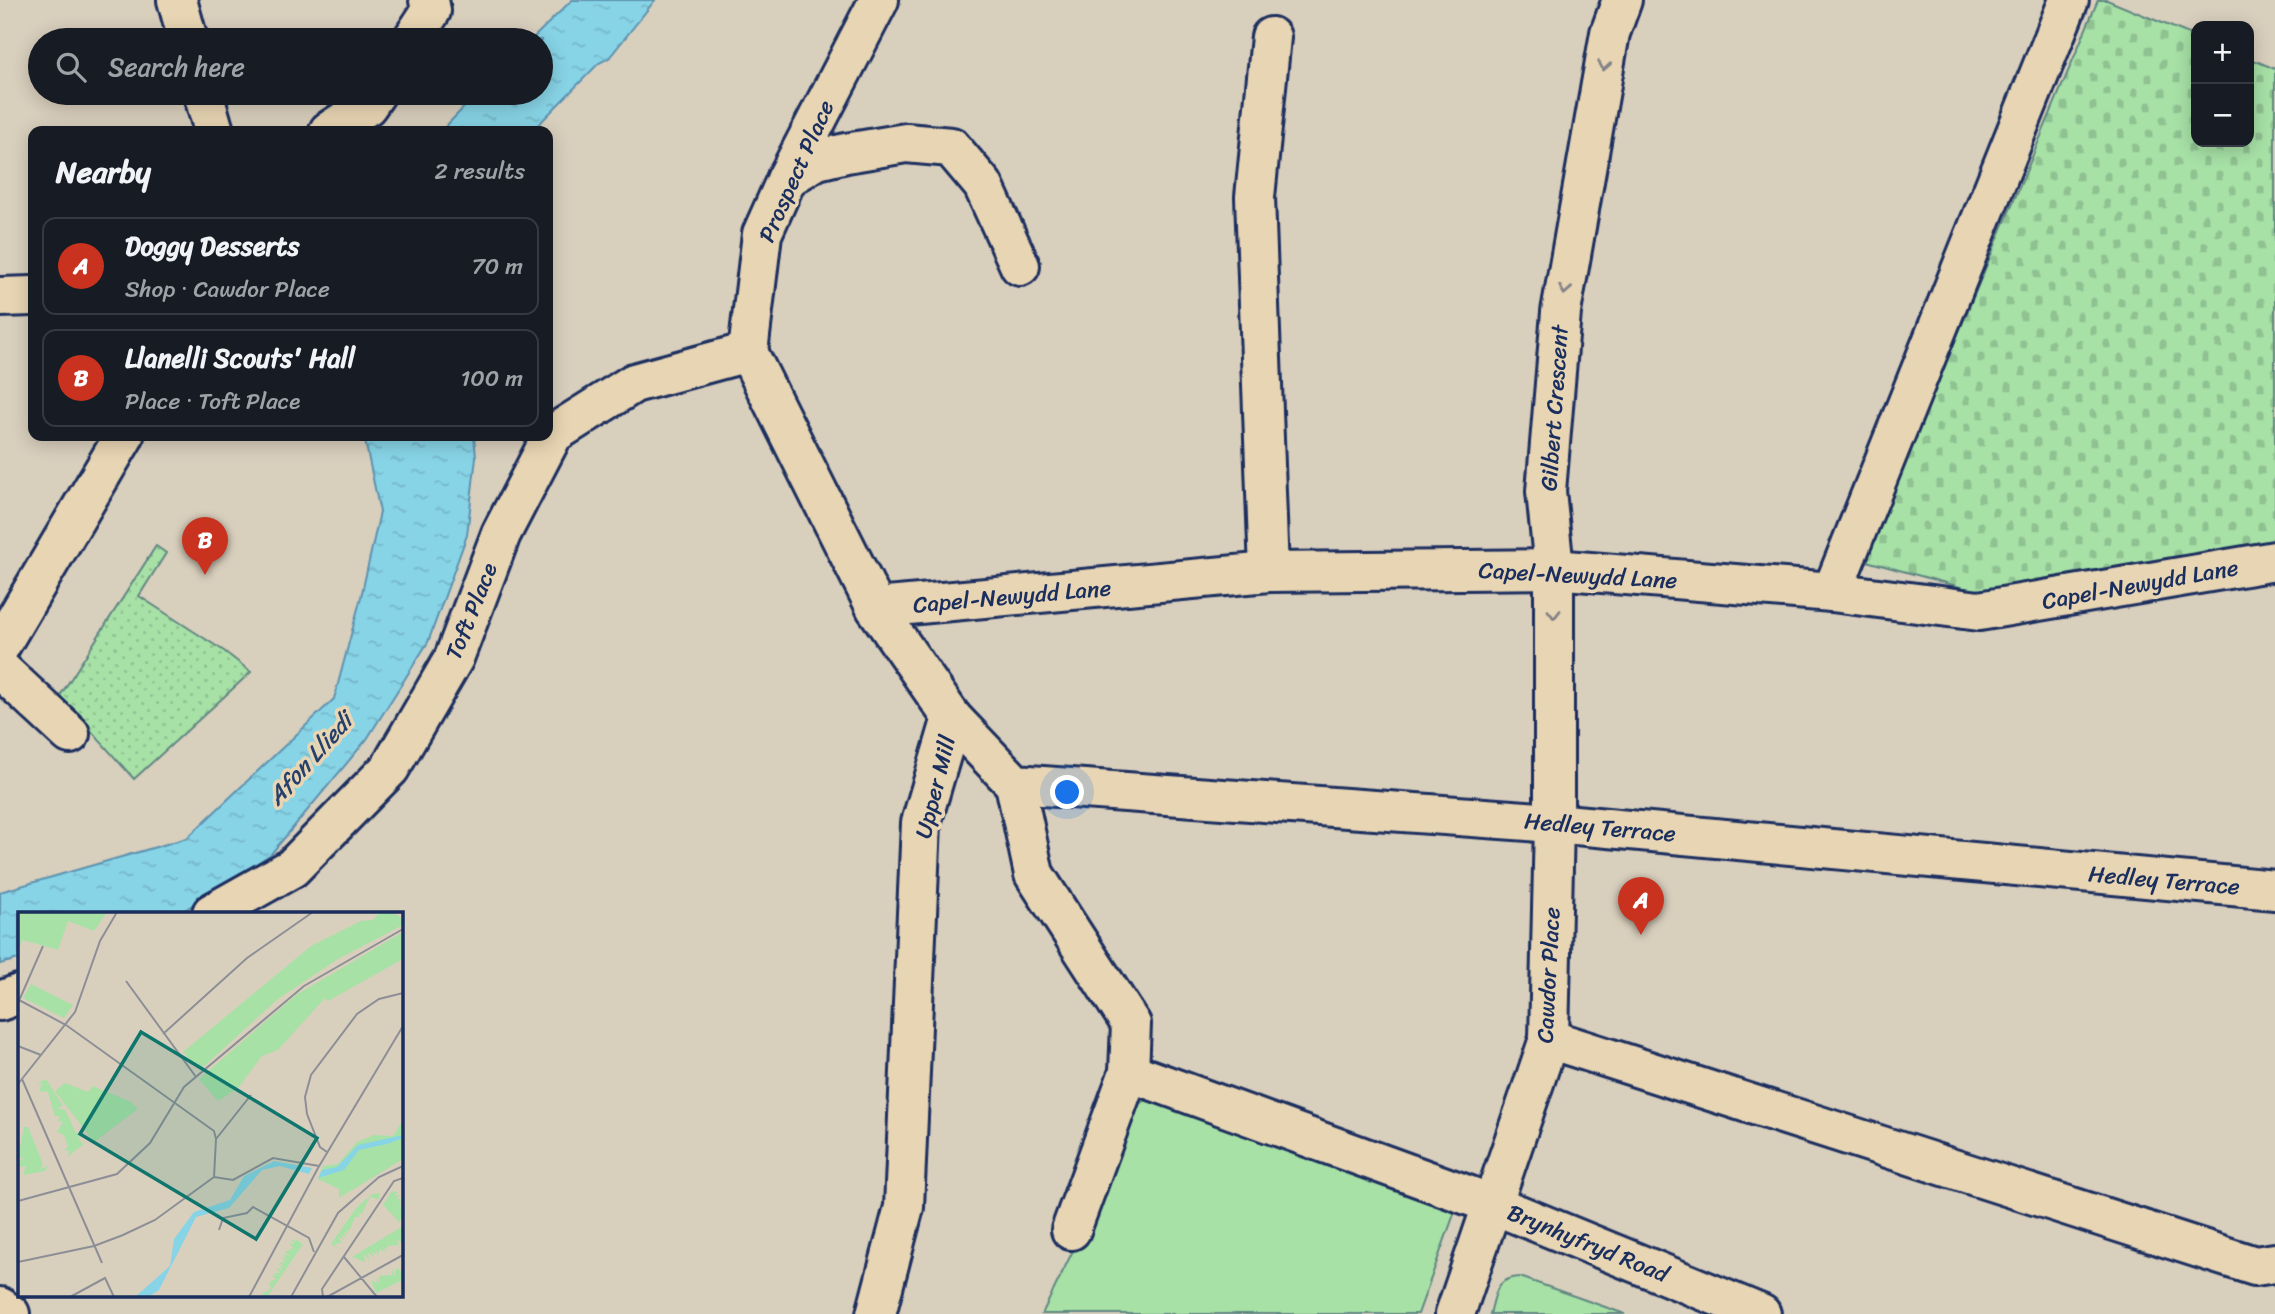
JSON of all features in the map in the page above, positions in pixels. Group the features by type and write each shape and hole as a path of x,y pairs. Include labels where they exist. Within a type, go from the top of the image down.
{"street":[{"path":"177,0 185,28"},
{"path":"420,28 431,11 429,0"},
{"name":"Prospect Place","path":"748,352 762,234 787,178 879,0"},
{"name":"Gilbert Crescent","path":"1554,823 1555,569 1546,491 1561,312 1610,33 1622,0"},
{"path":"1832,592 2069,0"},
{"path":"1269,572 1255,197 1271,37"},
{"path":"206,105 213,126"},
{"path":"337,126 368,105"},
{"path":"787,178 817,160 846,153 906,143 951,147 983,185 1020,266"},
{"path":"0,297 28,296"},
{"name":"Upper Mill","path":"748,352 876,608 951,718 921,823 904,1207 876,1314"},
{"name":"Toft Place","path":"553,434 634,383 748,352"},
{"path":"0,646 121,441"},
{"name":"Toft Place","path":"214,912 292,868 390,768 454,657 501,534 549,441"},
{"name":"Capel-Newydd Lane","path":"876,608 1269,572 1555,569 1832,592 1979,611 2275,561"},
{"path":"0,669 70,734"},
{"path":"951,718 1015,784 1034,874 1131,1024 1129,1072 1071,1230"},
{"name":"Hedley Terrace","path":"1015,784 1554,823 2275,890"},
{"name":"Cawdor Place","path":"1455,1314 1549,1039 1554,823"},
{"path":"0,1002 18,994"},
{"path":"1549,1039 2255,1266 2275,1263"},
{"name":"Brynhyfryd Road","path":"1129,1072 1492,1204 1761,1314"},
{"path":"0,1307 10,1314"}],"green space":[{"path":"2098,0 2107,0 2191,35 2191,147 2254,147 2254,60 2275,69 2275,547 1978,592 1863,560"},
{"path":"156,546 166,553 139,596 224,651 251,672 134,779 60,696"},
{"path":"1147,1099 1458,1203 1418,1314 1042,1314 1109,1177 1136,1106"},
{"path":"1520,1277 1625,1314 1490,1314 1501,1284"}],"water":[{"path":"572,0 655,0 609,58 599,63 537,126 446,126 466,105 553,105 553,28 543,28"},
{"name":"Afon Lliedi","path":"365,441 474,441 476,457 467,535 428,642 367,739 271,854 182,912 18,912 18,959 0,964 0,892 187,838 334,699 380,512"}],"place":[{"name":"Llanelli Scouts' Hall","path":"205,575"},
{"name":"Doggy Desserts","path":"1641,935"}]}
